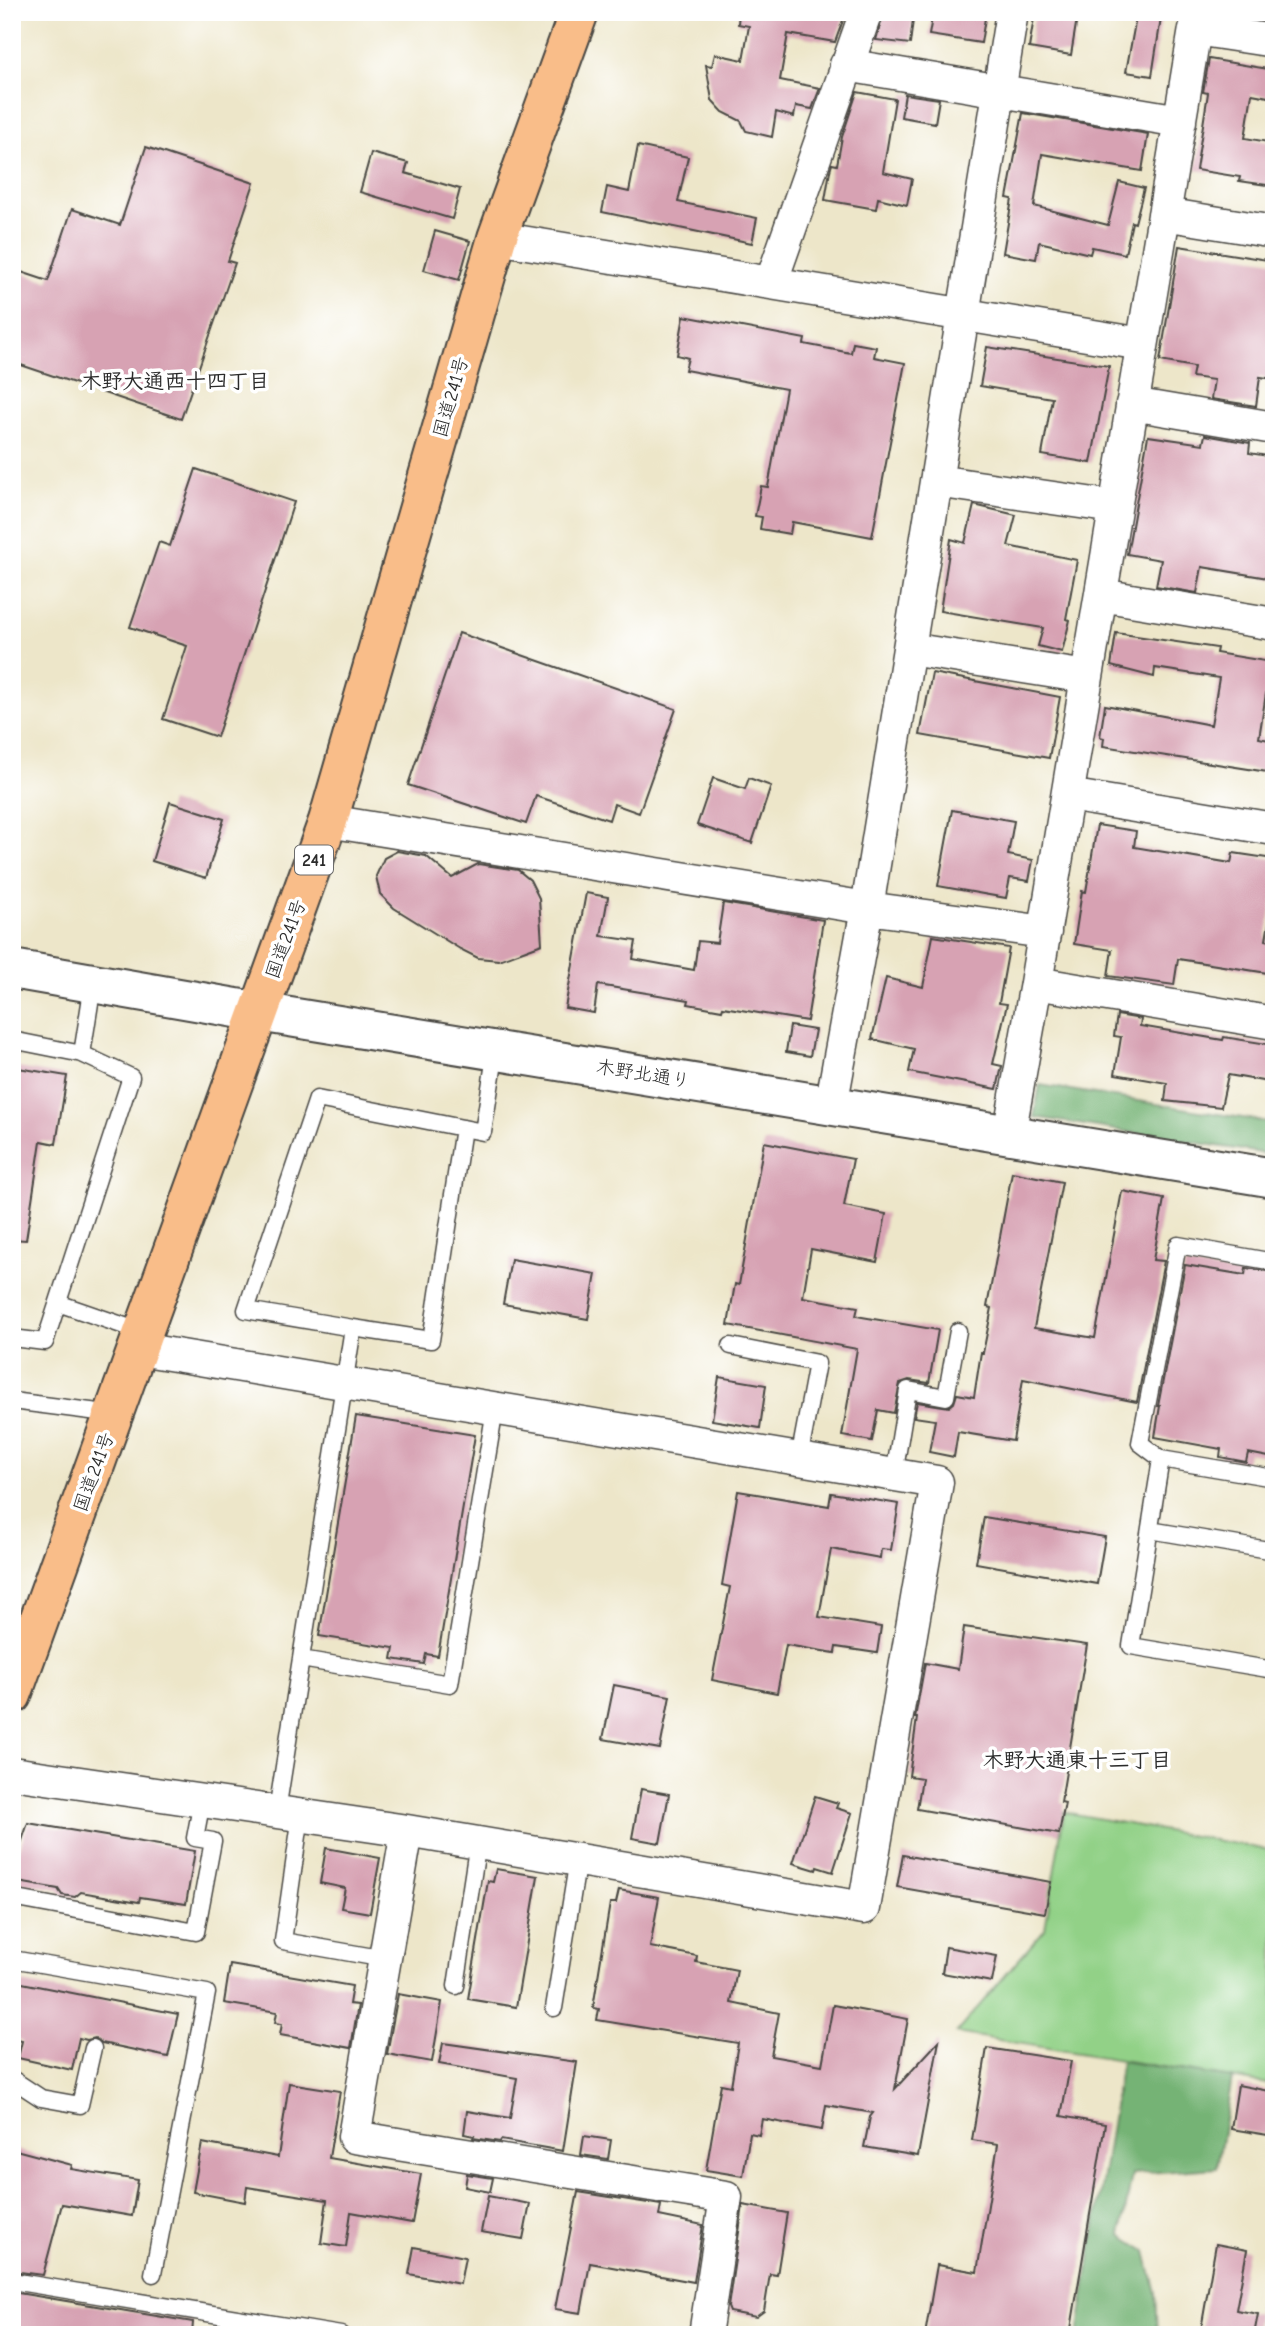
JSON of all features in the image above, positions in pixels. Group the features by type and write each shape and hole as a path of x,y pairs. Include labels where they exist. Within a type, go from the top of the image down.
{"highway":[{"name":"国道241号","path":"14,1687 142,1341 328,821 497,238 579,12"}],"street":[{"path":"771,283 866,12"},
{"path":"831,1105 867,908 1012,12"},
{"path":"1009,1135 1195,29 1274,41"},
{"path":"846,65 1180,121"},
{"path":"1164,214 1274,232"},
{"path":"497,238 1142,344"},
{"path":"1132,404 1274,428"},
{"path":"936,481 1115,507"},
{"path":"1101,595 1274,624"},
{"path":"909,649 1087,677"},
{"path":"1068,794 1274,830"},
{"path":"328,821 867,908 1045,932"},
{"name":"木野北通り","path":"12,969 1274,1178"},
{"path":"1036,983 1274,1023"},
{"path":"12,1773 478,1842 864,1908 937,1482 345,1383 142,1341"},
{"path":"407,1831 354,2137 726,2197 705,2335"}],"lane":[{"path":"82,1054 94,982"},
{"path":"12,1041 82,1054 131,1077 46,1342 12,1338"},
{"path":"463,1128 430,1340 246,1310 317,1100 463,1128 483,1132 496,1050"},
{"path":"1274,1262 1178,1245 1140,1443 1161,1459 1274,1478"},
{"path":"58,1303 142,1341"},
{"path":"353,1328 301,1659 289,1813 283,1941 385,1959"},
{"path":"894,1475 908,1390 946,1396 958,1331"},
{"path":"731,1346 817,1363 799,1459"},
{"path":"12,1401 115,1414"},
{"path":"301,1659 450,1684 495,1409"},
{"path":"1161,1459 1131,1646 1274,1670"},
{"path":"1150,1530 1274,1551"},
{"path":"12,1898 196,1932 213,1841 195,1838 202,1801"},
{"path":"456,1986 478,1842"},
{"path":"554,2008 578,1859"},
{"path":"12,1959 207,1993 153,2274"},
{"path":"12,2079 41,2098 80,2105 93,2048"},
{"path":"12,2281 341,2335"}],"green space":[{"path":"1040,1085 1274,1123 1274,1155 1034,1117"},
{"path":"1064,1812 1274,1851 1274,2085 956,2033 1045,1929"},
{"path":"1121,2061 1232,2078 1217,2168 1132,2174 1121,2235 1146,2251 1156,2293 1158,2335 1078,2335"}],"building":[{"path":"739,12 846,12 835,42 788,34 780,80 820,88 812,109 796,106 794,117 776,112 772,137 746,131 741,121 723,112 712,100 706,65 712,66 715,54 743,60 749,26 738,24"},
{"path":"884,12 914,12 910,44 876,40"},
{"path":"933,12 986,12 981,43 929,35"},
{"path":"1035,12 1078,12 1071,55 1029,48"},
{"path":"1137,12 1162,12 1152,76 1126,72"},
{"path":"1209,59 1274,70 1274,98 1252,94 1245,138 1274,143 1274,186 1239,181 1240,177 1196,170 1208,93 1203,92"},
{"path":"857,92 895,99 883,172 912,179 907,205 878,198 876,209 825,200 832,164 837,165 842,137"},
{"path":"905,94 939,99 935,123 901,117"},
{"path":"1023,113 1148,134 1142,171 1042,154 1034,206 1108,225 1119,182 1144,188 1135,223 1132,222 1125,254 1092,247 1090,254 1039,242 1036,259 1003,253 1012,199 1007,198"},
{"path":"638,146 688,157 678,202 757,218 752,243 602,212 607,187 629,192"},
{"path":"146,147 254,183 228,261 235,263 181,419 12,362 12,269 48,281 72,209 120,225"},
{"path":"371,153 408,163 405,173 460,189 452,219 360,192"},
{"path":"435,231 470,241 459,280 424,270"},
{"path":"1179,246 1274,261 1274,379 1260,377 1256,406 1211,399 1214,380 1192,377 1194,367 1160,361"},
{"path":"684,316 805,339 804,344 851,353 853,343 876,347 874,357 905,363 872,537 792,522 790,534 760,529 762,517 755,516 761,486 768,487 786,389 685,370 688,358 677,355"},
{"path":"987,347 1109,366 1091,463 1042,455 1052,398 980,386"},
{"path":"1205,435 1250,443 1249,453 1274,457 1274,579 1202,567 1197,593 1156,586 1161,560 1127,554 1148,436 1203,444"},
{"path":"196,469 294,502 217,737 163,719 187,646 130,627 159,542 170,546"},
{"path":"974,505 1016,515 1008,546 1077,560 1066,619 1070,620 1062,652 1038,646 1043,628 940,611 951,539 965,543"},
{"path":"459,633 676,709 639,813 614,804 609,820 536,796 526,824 408,785"},
{"path":"1116,633 1217,648 1216,653 1271,662 1259,738 1274,741 1274,773 1103,746 1104,738 1100,737 1105,705 1211,725 1219,678 1155,668 1154,677 1111,666"},
{"path":"932,673 1060,697 1049,758 920,735"},
{"path":"713,778 745,789 749,778 771,786 752,843 697,825"},
{"path":"170,802 224,819 206,878 152,861"},
{"path":"952,810 1014,821 1008,855 1033,860 1029,881 1010,878 1006,898 938,886"},
{"path":"1097,825 1136,831 1134,847 1231,863 1233,853 1274,859 1274,893 1266,940 1274,942 1274,974 1178,959 1174,985 1108,976 1112,950 1074,944 1082,891 1086,892"},
{"path":"397,851 426,856 452,878 478,864 518,870 530,880 539,898 542,944 499,960 478,958 394,908 380,894 376,876 384,858"},
{"path":"586,893 608,897 601,936 636,941 633,959 694,970 698,941 717,943 723,903 823,920 807,1021 723,1007 722,1010 688,1004 689,1000 598,985 594,1013 565,1008"},
{"path":"933,936 1009,948 999,1003 1007,1004 993,1064 1002,1066 997,1089 909,1072 914,1049 872,1039 886,978 923,987"},
{"path":"1117,1015 1141,1019 1140,1026 1223,1040 1224,1037 1274,1045 1274,1083 1228,1075 1221,1107 1165,1101 1167,1083 1115,1074 1121,1037 1114,1036"},
{"path":"790,1026 815,1030 810,1056 786,1052"},
{"path":"12,1067 67,1076 56,1144 41,1141 26,1240 12,1239"},
{"path":"764,1142 853,1159 844,1206 886,1214 877,1262 811,1249 803,1297 858,1307 856,1316 938,1330 929,1383 909,1380 900,1383 894,1413 878,1410 872,1441 842,1436 857,1349 728,1325 735,1284 739,1285"},
{"path":"1012,1172 1062,1182 1034,1328 1095,1338 1122,1191 1164,1199 1153,1260 1164,1261 1137,1402 1023,1379 1013,1441 958,1432 954,1457 929,1452 935,1420 914,1417 917,1402 949,1407 954,1403 957,1394 974,1397 992,1308 987,1307"},
{"path":"511,1259 596,1274 588,1319 503,1304"},
{"path":"1185,1265 1245,1275 1246,1268 1274,1272 1274,1458 1248,1453 1246,1462 1220,1457 1221,1449 1155,1437 1158,1406"},
{"path":"719,1377 766,1385 760,1428 712,1420"},
{"path":"356,1416 475,1435 438,1656 426,1654 424,1664 392,1659 394,1648 319,1636"},
{"path":"738,1491 829,1506 831,1493 899,1504 891,1550 881,1549 880,1558 831,1549 819,1617 881,1627 877,1653 836,1647 835,1653 786,1645 777,1693 712,1680 730,1587 722,1585"},
{"path":"984,1517 1105,1537 1097,1584 976,1563"},
{"path":"964,1627 1087,1645 1061,1802 1065,1803 1059,1834 917,1809 922,1778 909,1776 915,1718 925,1663 958,1669"},
{"path":"614,1685 670,1696 660,1749 603,1739"},
{"path":"641,1789 669,1794 660,1843 632,1838"},
{"path":"815,1796 838,1803 836,1808 852,1813 833,1872 793,1863"},
{"path":"28,1823 195,1851 186,1904 140,1897 139,1902 81,1892 75,1897 62,1895 58,1889 12,1881 12,1870"},
{"path":"326,1848 380,1858 370,1913 341,1908 345,1888 320,1883"},
{"path":"903,1855 1051,1882 1045,1913 897,1887"},
{"path":"496,1869 538,1876 516,2007 468,1999 488,1881 493,1882"},
{"path":"619,1890 659,1897 650,1947 697,1956 696,1962 737,1970 731,2003 779,2013 771,2056 822,2065 833,2005 908,2019 895,2089 939,2041 918,2156 864,2147 873,2113 826,2105 822,2130 762,2119 759,2135 750,2133 743,2176 706,2170 721,2084 731,2086 738,2043 597,2020 599,2009 593,2008 610,1903 616,1903"},
{"path":"946,1947 997,1956 992,1982 942,1973"},
{"path":"230,1965 352,1986 349,2004 358,2005 351,2048 280,2035 282,2024 275,2023 277,2012 224,2003"},
{"path":"12,1981 178,2014 168,2057 102,2043 95,2038 79,2038 72,2070 18,2058 22,2041 12,2039"},
{"path":"398,1994 442,2002 432,2062 387,2054"},
{"path":"443,2043 577,2062 563,2151 473,2138 474,2136 464,2134 467,2111 510,2118 517,2078 439,2064"},
{"path":"987,2048 1071,2061 1061,2116 1105,2124 1070,2335 925,2335 937,2265 977,2272 998,2144 972,2140"},
{"path":"289,2083 340,2091 329,2158 421,2174 412,2223 351,2212 346,2247 321,2243 327,2200 247,2187 245,2202 193,2192 202,2143 278,2157"},
{"path":"1238,2085 1274,2092 1274,2136 1231,2129"},
{"path":"584,2136 611,2140 608,2159 581,2155"},
{"path":"12,2149 72,2165 71,2169 138,2180 132,2216 62,2204 43,2275 12,2271"},
{"path":"467,2174 493,2178 490,2192 465,2187"},
{"path":"578,2192 661,2205 659,2216 703,2225 694,2282 590,2263 581,2313 555,2309"},
{"path":"488,2196 530,2204 523,2239 481,2232"},
{"path":"743,2205 787,2213 777,2275 770,2274 764,2311 756,2317 730,2312 728,2307"},
{"path":"1216,2244 1247,2250 1236,2310 1258,2314 1254,2335 1200,2335"},
{"path":"414,2247 465,2257 460,2284 409,2274"},
{"path":"12,2292 193,2322 192,2335 12,2335"}],"district":[{"name":"木野大通西十四丁目","path":"175,381"},
{"name":"木野大通東十三丁目","path":"1077,1760"}]}
